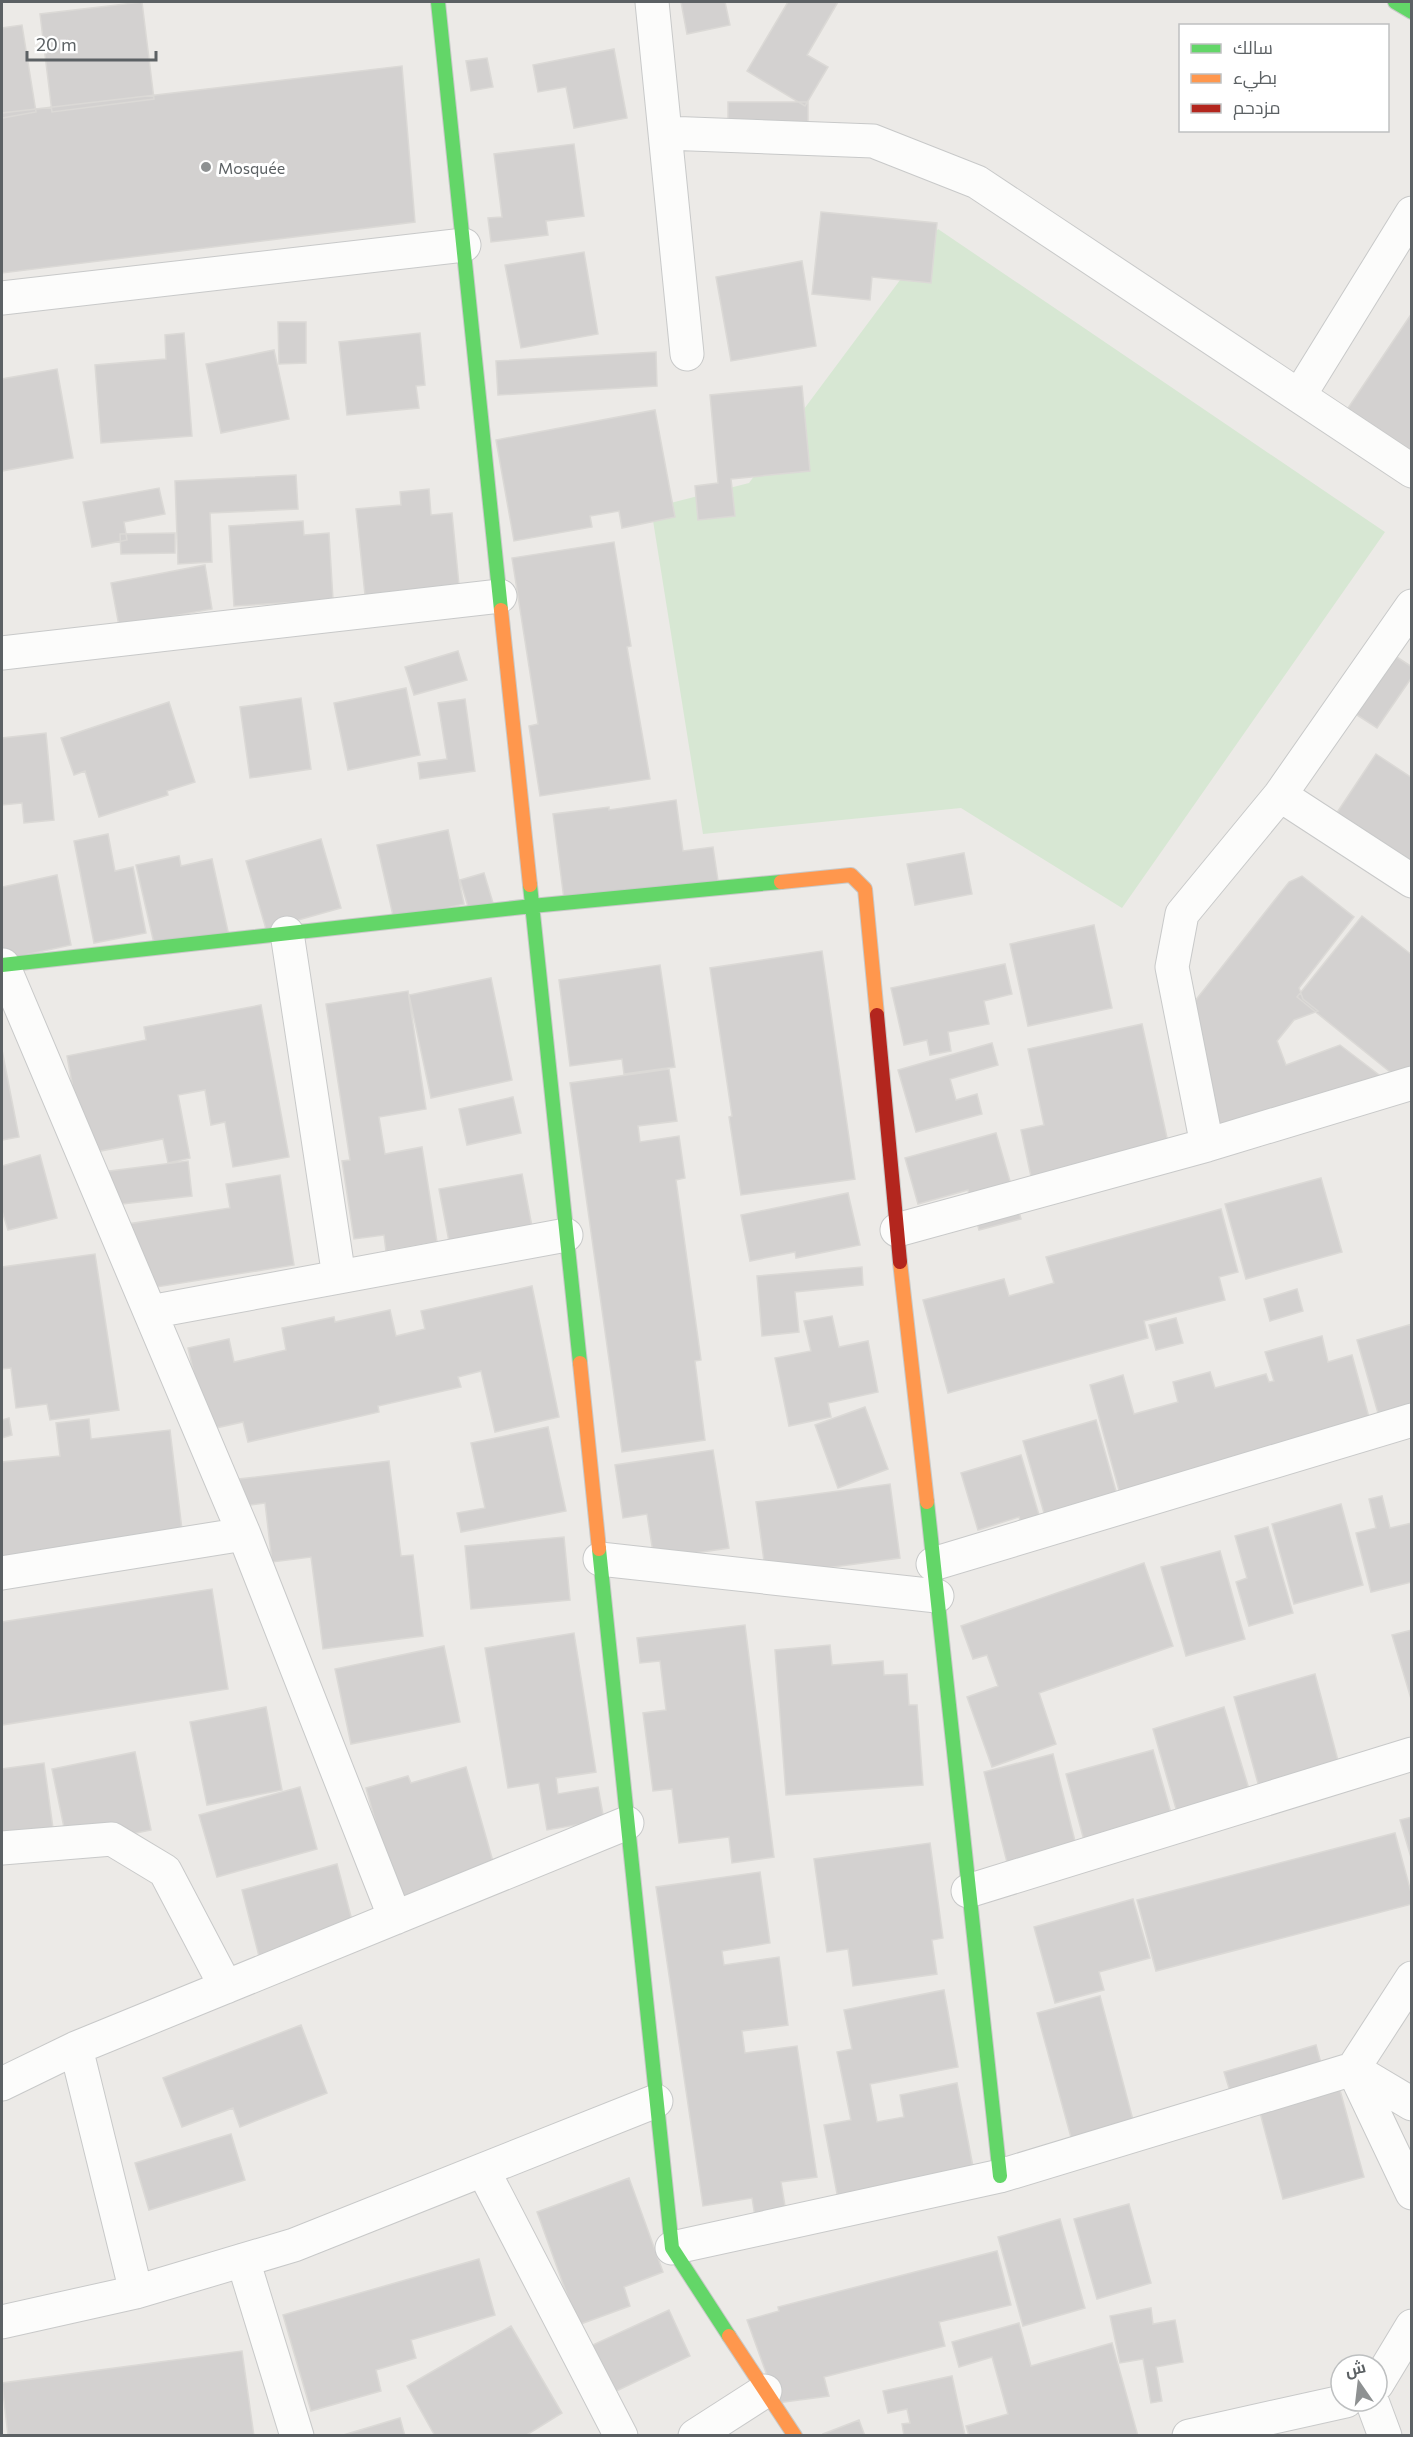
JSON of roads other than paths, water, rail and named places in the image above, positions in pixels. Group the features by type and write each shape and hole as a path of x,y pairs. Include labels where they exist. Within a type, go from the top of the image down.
{"street":[{"path":"438,2 672,2248 795,2436"},
{"path":"652,2 687,354"},
{"path":"1395,2 1412,12"},
{"path":"665,133 873,141 977,182 1412,471"},
{"path":"1299,396 1412,213"},
{"path":"2,298 464,244"},
{"path":"2,653 500,596"},
{"path":"1207,1145 1172,967 1182,914 1280,795 1412,606"},
{"path":"1280,795 1412,881"},
{"path":"395,1918 244,1534 2,965 532,906 851,875 866,889 897,1230 1000,2176"},
{"path":"287,933 339,1277"},
{"path":"897,1230 1207,1145 1412,1083"},
{"path":"150,1312 566,1235"},
{"path":"933,1564 1412,1420"},
{"path":"2,1573 244,1534"},
{"path":"600,1559 937,1596"},
{"path":"968,1892 1412,1754"},
{"path":"2,2084 75,2048 627,1823"},
{"path":"2,1848 112,1839 165,1871 226,1987"},
{"path":"672,2248 1000,2176 1353,2068 1412,1978"},
{"path":"75,2048 136,2292"},
{"path":"1353,2068 1412,2104"},
{"path":"1353,2068 1412,2193"},
{"path":"2,2322 136,2292 294,2245 656,2101"},
{"path":"483,2170 621,2436"},
{"path":"243,2260 297,2436"},
{"path":"1389,2364 1412,2326"},
{"path":"695,2436 765,2391"},
{"path":"1193,2435 1329,2405"},
{"path":"1376,2413 1385,2436"}],"place":[{"name":"Mosquée","path":"206,167"}]}
